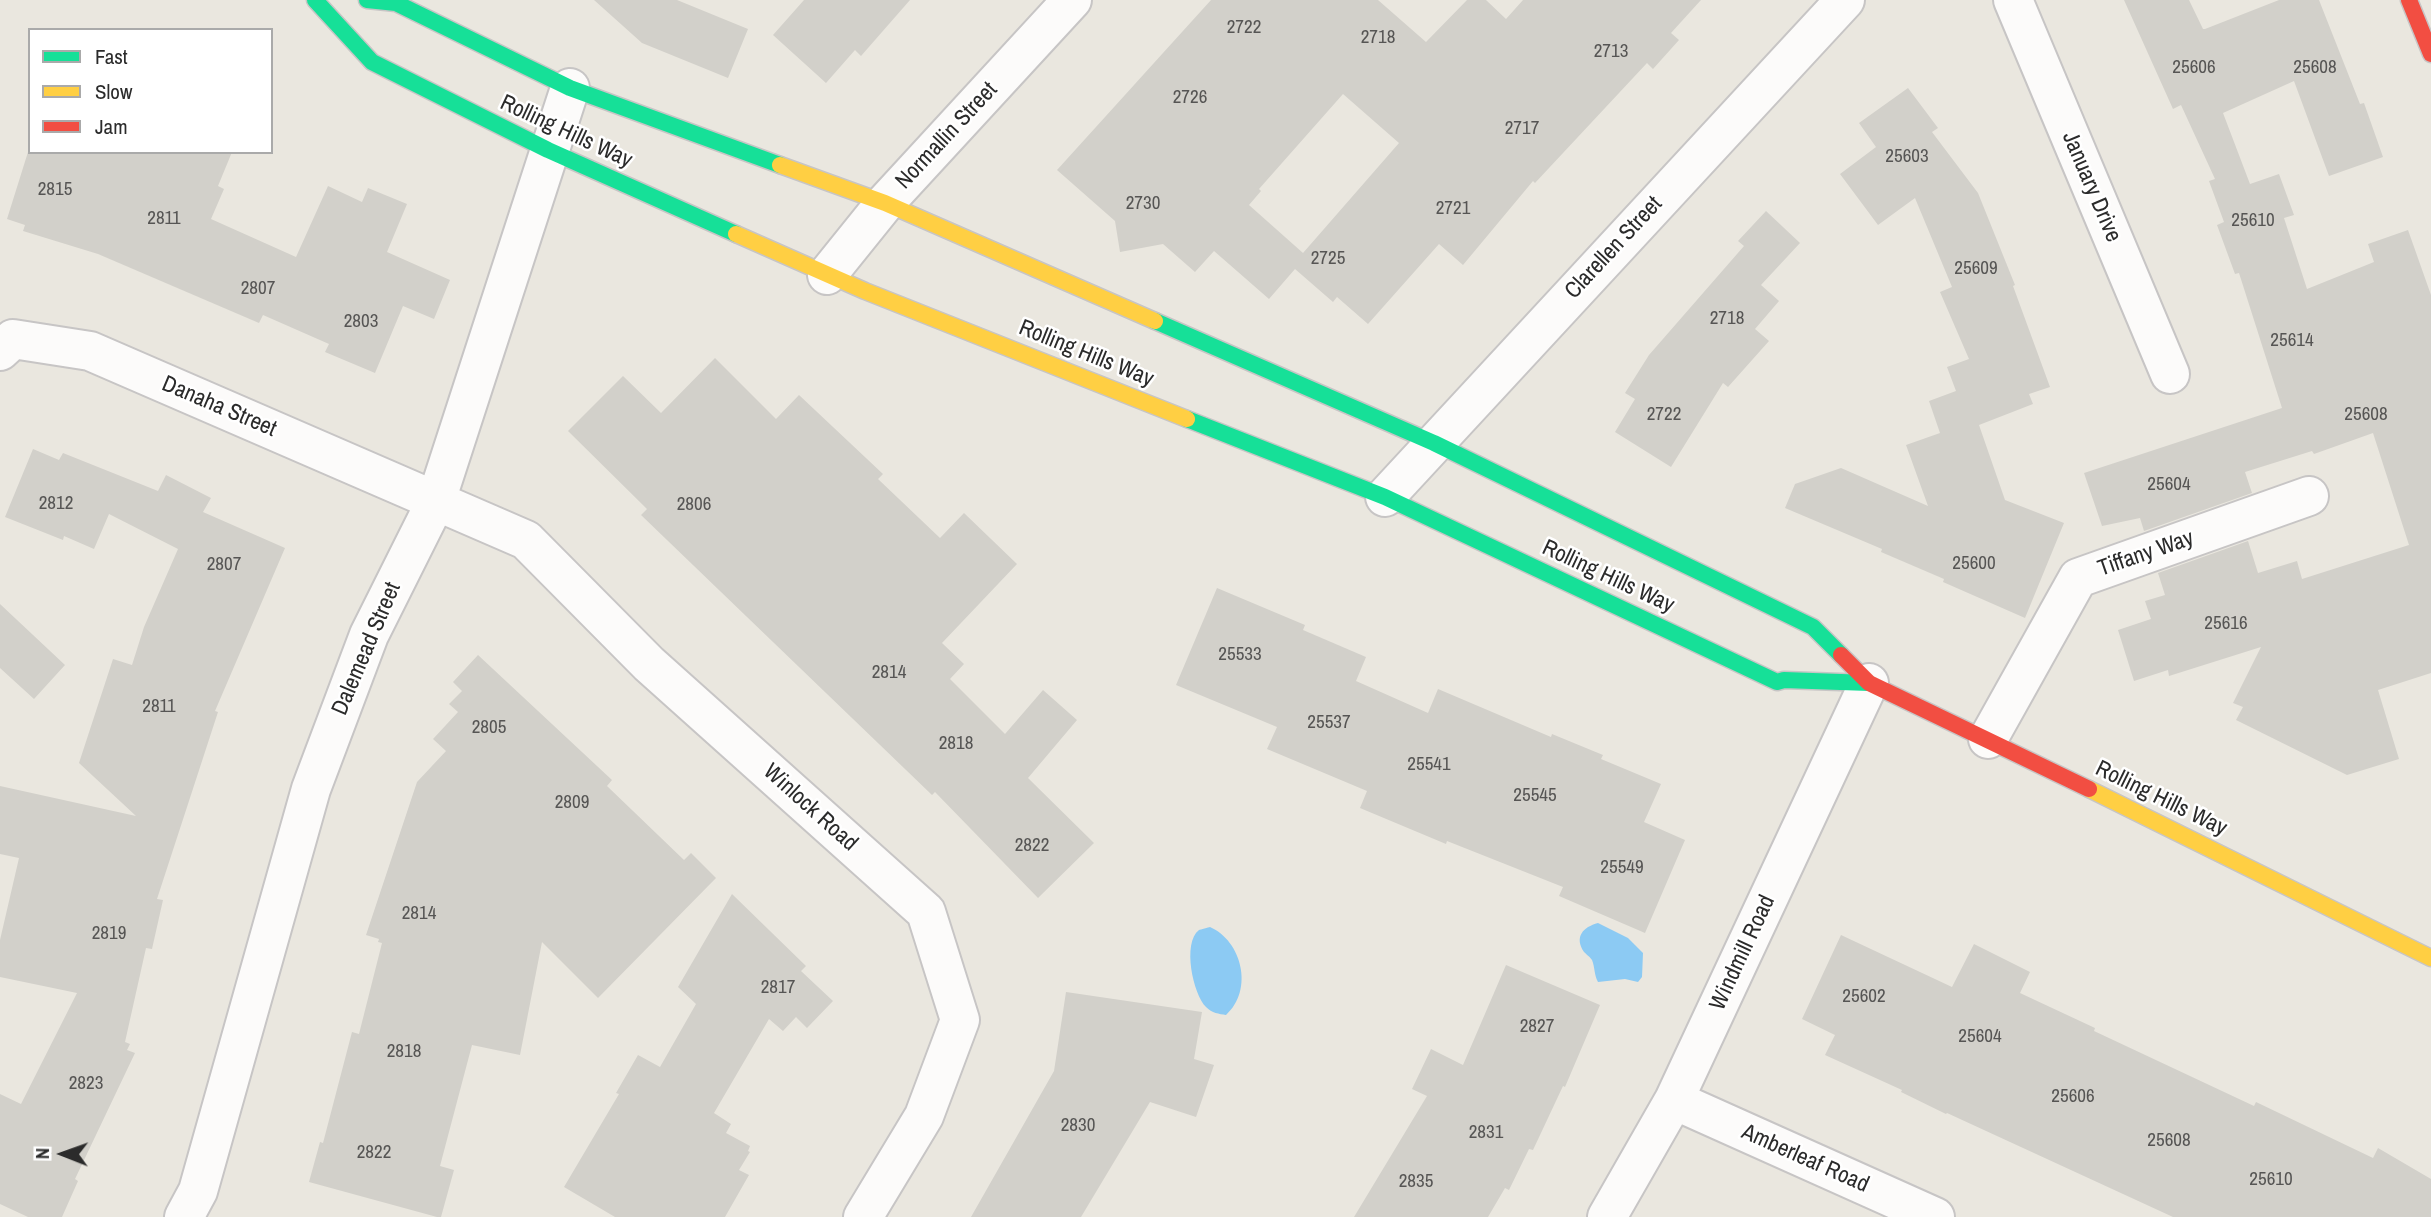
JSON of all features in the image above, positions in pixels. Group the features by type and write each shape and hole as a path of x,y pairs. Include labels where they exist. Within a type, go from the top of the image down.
{"street":[{"name":"Rolling Hills Way","path":"315,0 372,62 548,150 827,275 1385,497 1777,682 1869,683"},
{"name":"Rolling Hills Way","path":"367,0 396,3 570,88 885,203 1434,443 1813,627 1869,683 1988,738 2431,958"},
{"name":"Normallin Street","path":"827,275 885,203 1072,0"},
{"name":"Clarellen Street","path":"1385,497 1845,0"},
{"name":"January Drive","path":"2012,0 2170,374"},
{"path":"2409,0 2431,54"},
{"name":"Dalemead Street","path":"184,1217 198,1191 311,789 369,635 436,501 570,88"},
{"name":"Danaha Street","path":"0,351 13,339 90,351 436,501"},
{"name":"Tiffany Way","path":"1988,738 2078,578 2309,496"},
{"name":"Winlock Road","path":"436,501 526,540 649,664 926,912 960,1020 924,1116 863,1217"},
{"name":"Windmill Road","path":"1607,1217 1674,1100 1869,683"},
{"name":"Amberleaf Road","path":"1674,1100 1935,1217"}],"water":[{"path":"1598,923 1628,938 1643,953 1642,977 1638,982 1625,979 1598,982 1592,960 1581,947 1580,937 1584,930"},
{"path":"1210,927 1230,943 1237,954 1240,967 1240,993 1235,1005 1226,1015 1206,1007 1197,991 1191,968 1191,946 1194,937 1199,930"}],"building":[{"path":"594,0 677,0 748,29 728,78 642,43"},
{"path":"804,0 910,0 861,56 855,50 826,83 773,35"},
{"path":"1211,0 1378,0 1426,42 1467,0 1486,0 1506,19 1523,0 1701,0 1671,33 1679,40 1653,69 1647,63 1535,183 1533,181 1463,265 1439,244 1368,324 1337,297 1333,302 1295,269 1269,299 1214,251 1195,272 1163,244 1120,252 1115,221 1057,170","holes":["1343,94 1399,143 1303,253 1249,205 1261,191 1259,189"]},
{"path":"2124,0 2189,0 2205,29 2279,0 2319,0 2360,104 2364,103 2383,157 2329,176 2294,81 2223,113 2250,184 2279,174 2294,215 2284,218 2307,289 2374,262 2368,244 2408,230 2431,295 2431,673 2378,690 2399,759 2347,775 2236,720 2243,707 2233,703 2261,647 2169,676 2168,670 2134,681 2118,630 2151,619 2145,601 2165,595 2158,573 2248,541 2258,573 2297,561 2302,579 2409,545 2373,433 2314,454 2312,451 2245,472 2252,493 2144,531 2140,518 2102,526 2084,473 2282,408 2239,273 2235,274 2217,225 2224,222 2209,181 2215,179 2181,105 2173,109"},
{"path":"1908,88 1938,128 1932,132 1978,193 2015,285 2013,286 2050,387 2029,394 2033,404 1979,425 2005,500 2064,523 2025,618 1943,582 1944,579 1881,552 1882,549 1785,508 1795,484 1841,468 1928,506 1906,445 1940,433 1929,401 1956,391 1947,367 1969,359 1940,292 1952,287 1915,198 1878,225 1840,174 1876,147 1859,123"},
{"path":"28,152 231,154 218,186 224,189 211,219 296,257 328,186 362,202 368,188 407,204 387,252 450,280 434,319 403,306 375,373 325,352 329,344 263,315 259,323 98,254 23,231 25,225 7,219"},
{"path":"1766,211 1800,243 1761,285 1779,301 1755,329 1769,341 1728,387 1723,383 1671,467 1615,432 1635,399 1625,393 1649,355 1744,246 1738,241"},
{"path":"715,358 776,419 799,395 883,474 878,479 940,538 964,513 1017,564 942,643 964,664 950,679 1005,734 1043,690 1077,720 1028,778 1094,843 1038,898 935,792 932,795 641,515 647,509 568,431 623,376 661,413"},
{"path":"33,449 59,460 63,453 158,491 166,475 211,498 203,512 285,548 215,711 218,712 157,899 163,900 152,949 146,948 125,1042 130,1044 127,1050 135,1053 75,1179 78,1181 62,1217 28,1217 0,1204 0,1094 21,1104 77,993 0,977 0,940 19,858 0,854 0,786 136,816 79,763 113,659 132,665 144,627 178,549 109,514 94,549 5,517"},
{"path":"1217,588 1305,625 1303,630 1366,657 1356,681 1428,713 1438,689 1551,737 1552,734 1603,755 1601,759 1661,784 1644,822 1685,840 1645,933 1559,896 1563,887 1447,841 1446,844 1360,808 1367,791 1267,749 1277,727 1176,685"},
{"path":"0,604 65,665 34,699 0,668"},
{"path":"478,655 612,780 607,786 684,860 691,853 716,878 598,998 542,942 520,1055 472,1045 440,1166 454,1170 441,1217 437,1217 309,1182 320,1142 323,1143 352,1032 359,1034 382,943 378,942 379,939 366,935 417,782 446,751 433,739 458,712 449,704 462,691 453,682"},
{"path":"732,894 806,966 801,971 833,1001 807,1028 796,1017 783,1031 769,1019 714,1113 731,1124 726,1133 750,1146 750,1152 739,1170 749,1175 725,1217 615,1217 564,1187 619,1094 616,1093 638,1055 660,1067 696,1004 678,987"},
{"path":"1841,935 1952,987 1974,944 2030,972 2020,993 2254,1106 2256,1102 2373,1158 2378,1148 2431,1179 2431,1217 2173,1217 1946,1114 1901,1092 1902,1090 1825,1055 1835,1035 1802,1019"},
{"path":"1506,965 1600,1005 1565,1087 1563,1086 1533,1150 1529,1149 1509,1190 1505,1188 1488,1217 1354,1217 1427,1096 1412,1089 1431,1049 1463,1065"},
{"path":"1066,992 1202,1012 1194,1059 1214,1065 1196,1117 1150,1102 1081,1217 971,1217 1054,1071"}],"traffic: fast":[{"path":"315,0 372,62 548,150 736,234"},
{"path":"367,0 396,3 570,88 780,165"},
{"path":"1155,321 1434,443 1813,627 1841,655"},
{"path":"1187,419 1385,497 1777,682 1869,683"}],"traffic: slow":[{"path":"780,165 885,203 1155,321"},
{"path":"736,234 865,291 1187,419"},
{"path":"2089,789 2431,958"}],"traffic: jam":[{"path":"2409,0 2431,54"},
{"path":"1841,655 1869,683 2089,789"}]}
